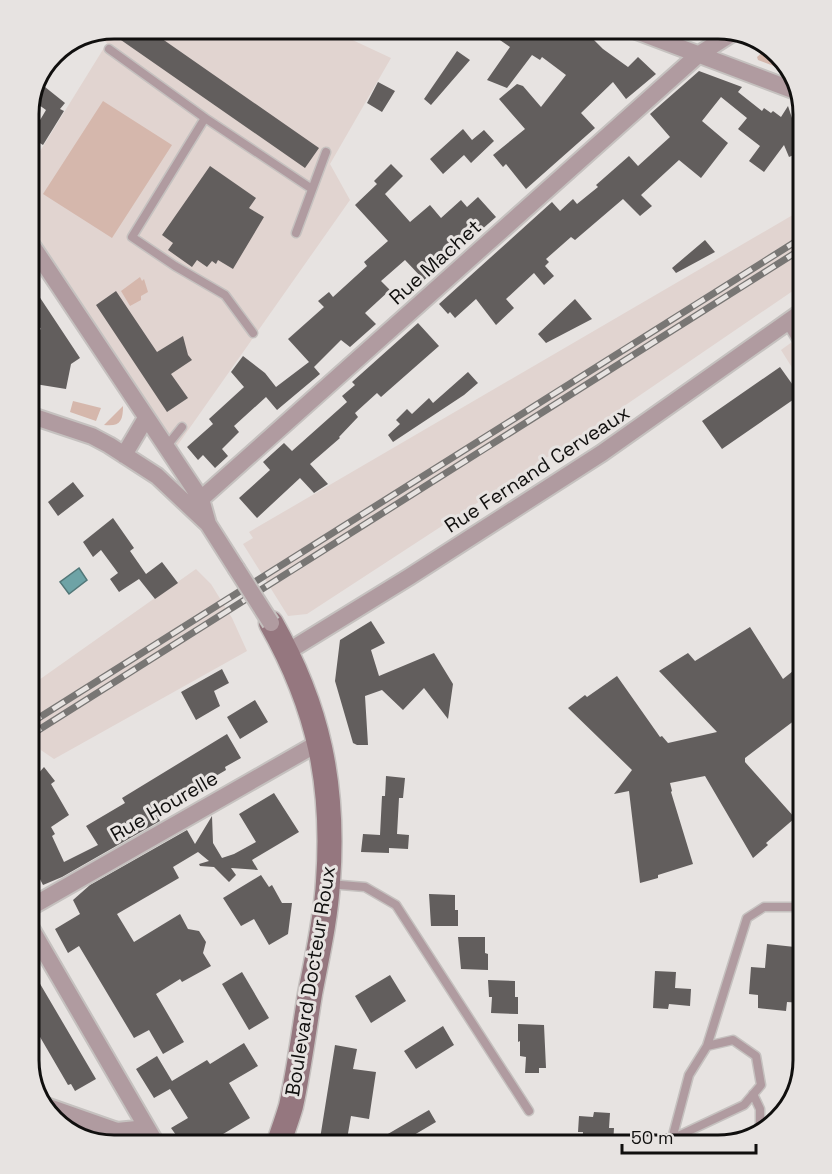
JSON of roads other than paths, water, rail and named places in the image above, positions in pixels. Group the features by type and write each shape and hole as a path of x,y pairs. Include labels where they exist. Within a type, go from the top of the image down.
{"street":[{"path":"657,39 788,88"},
{"name":"Rue Machet","path":"201,499 698,55 723,39"},
{"name":"Boulevard Docteur Roux","path":"39,256 201,499 208,524"},
{"name":"Rue Fernand Cerveaux","path":"287,652 410,577 602,453 793,319"},
{"name":"Boulevard Docteur Roux","path":"39,418 92,436 124,455 157,476 208,524 271,623 287,652 309,706 325,766 329,805 328,884 290,1107"},
{"path":"124,455 146,418"},
{"name":"Rue Hourelle","path":"39,902 320,742"},
{"path":"39,945 151,1135"},
{"path":"281,1135 290,1107"},
{"path":"289,1135 290,1107"},
{"path":"60,1111 117,1131 147,1128"}],"lane":[{"path":"109,49 205,118 312,189"},
{"path":"205,118 132,237 225,295 253,333"},
{"path":"296,233 326,152"},
{"path":"787,324 793,333"},
{"path":"166,447 182,427"},
{"path":"328,884 366,887 396,905 529,1111"},
{"path":"676,1135 689,1075 707,1046 747,918 764,907 793,907"},
{"path":"687,1135 744,1105 761,1085 756,1056 733,1040 707,1046"},
{"path":"753,1094 760,1109 760,1122"}],"water":[{"path":"79,568 87,580 69,594 60,582"}],"railway":[{"path":"39,718 793,243"},
{"path":"39,730 793,254"}]}
